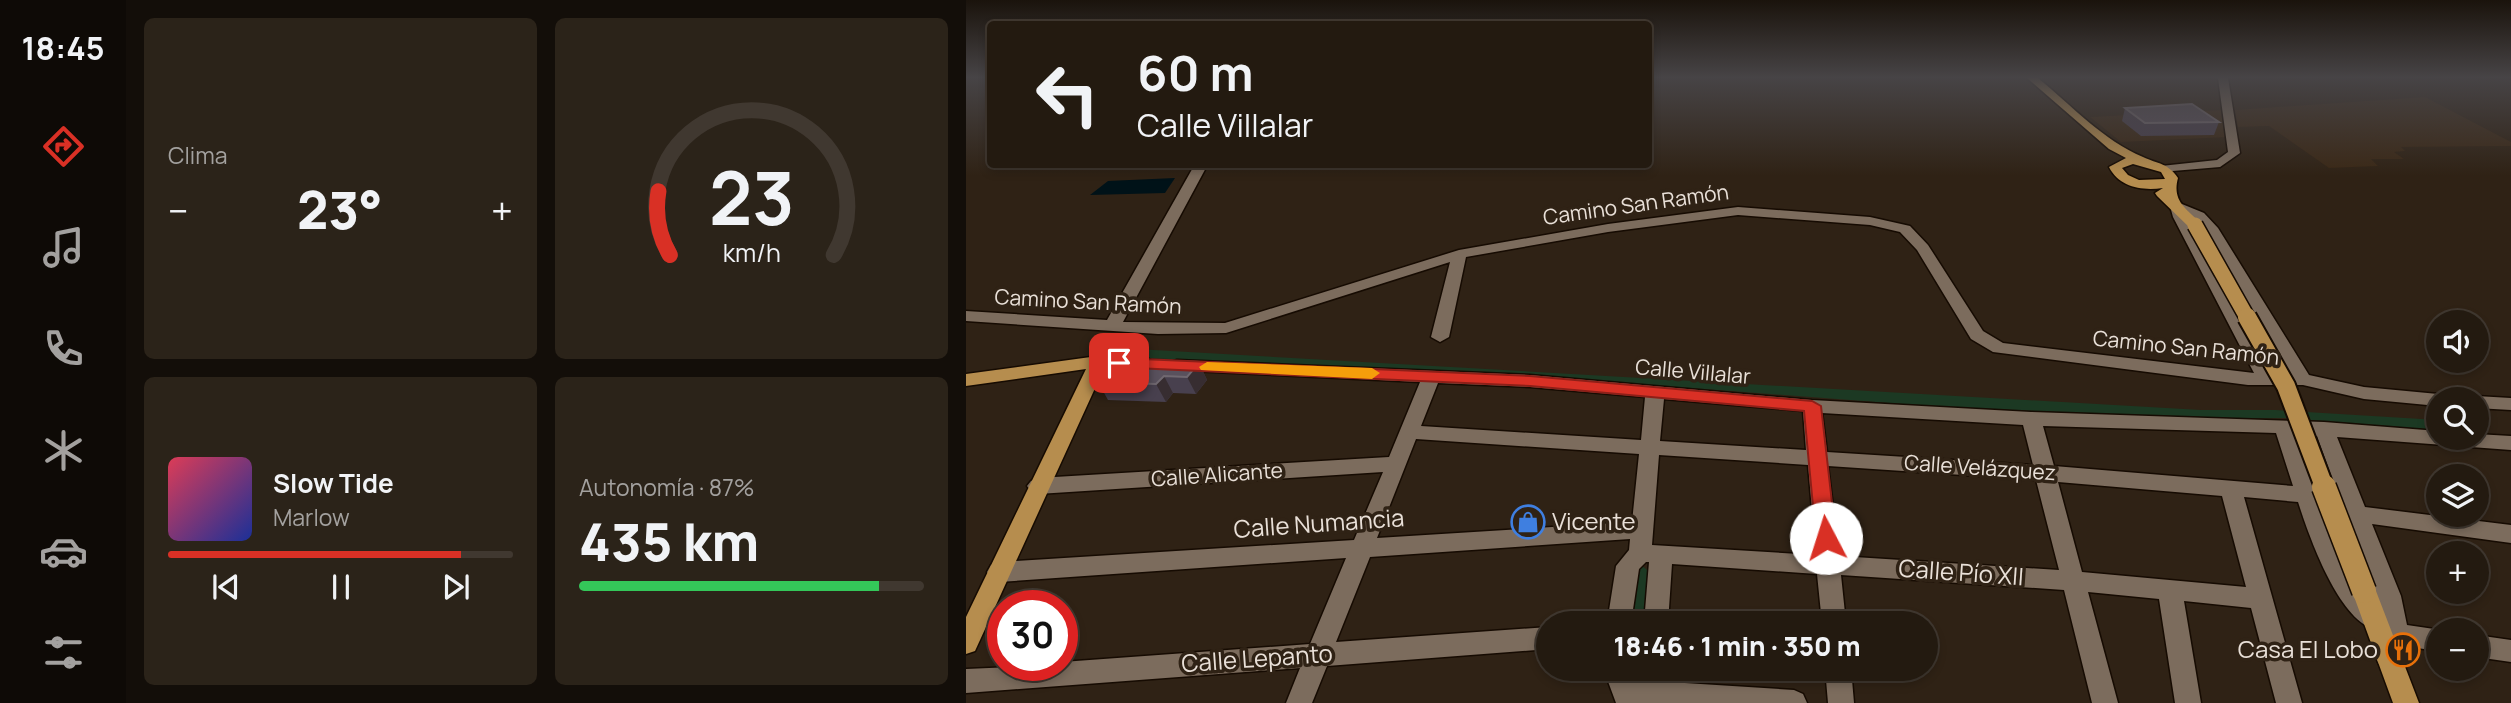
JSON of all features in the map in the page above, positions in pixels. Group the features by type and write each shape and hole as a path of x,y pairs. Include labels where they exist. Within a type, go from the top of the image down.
{"main road":[{"path":"2071,111 2113,146 2168,176 2174,202"},
{"path":"2113,146 2120,162"},
{"path":"2143,161 2120,162 2115,167 2117,174 2147,184 2174,202 2195,225 2286,386 2364,591 2385,636 2406,703"},
{"path":"2147,184 2168,176"},
{"path":"966,380 1098,362"},
{"path":"966,643 1098,362"}],"street":[{"path":"2168,176 2220,163 2234,153 2228,111"},
{"path":"1112,326 1200,168"},
{"path":"2174,202 2199,216 2213,231 2303,379"},
{"path":"2174,202 2267,380"},
{"name":"Camino San Ramón","path":"966,316 1158,329 1226,327 1459,254 1608,228 1738,211 1870,221 1905,229 1916,236 1965,319 1989,345 2012,351 2267,380 2303,379 2364,393 2426,399"},
{"path":"1440,337 1459,254"},
{"name":"Calle Villalar","path":"1098,362 1432,376 1656,391 1812,406 2031,419 2324,429 2511,443"},
{"path":"1299,703 1432,376"},
{"path":"1655,611 1648,546 1656,391"},
{"path":"2489,403 2511,404"},
{"path":"1812,406 1833,611"},
{"path":"2031,419 2105,703"},
{"path":"2284,427 2336,573 2351,597 2385,636 2426,639"},
{"path":"2324,429 2389,596 2385,636"},
{"path":"1408,432 1652,446"},
{"name":"Calle Velázquez","path":"1652,446 2046,473 2308,495"},
{"name":"Calle Alicante","path":"1038,486 1395,464"},
{"path":"2231,489 2289,703"},
{"path":"2357,514 2511,534"},
{"path":"1621,611 1628,566 1648,546"},
{"name":"Calle Numancia","path":"999,572 1363,547 1648,546"},
{"name":"Calle Pío XII","path":"1648,546 1829,565 2075,581 2261,599"},
{"path":"2170,590 2188,703"},
{"name":"Calle Lepanto","path":"966,681 1536,639"},
{"path":"2489,647 2511,650"},
{"path":"1839,681 1841,703"},
{"path":"1635,691 1794,703"}],"shaded area":[{"path":"2223,111 2229,137 2121,142 2090,117"},
{"path":"2235,111 2451,111 2511,142 2511,146 2401,147 2405,151 2394,152 2404,159 2371,159 2378,166 2329,168 2269,126 2238,127"},
{"path":"1175,178 1165,193 1090,195 1108,181"}],"green space":[{"path":"1136,349 2201,410 2275,410 2426,419 2426,429 2284,418 2211,419 1942,407 1571,379 1130,357"},
{"path":"1641,565 1651,573 1647,611 1629,611 1633,573"}],"building":[{"path":"2129,111 2202,111 2219,122 2145,123"},
{"path":"1128,361 1199,363 1187,377 1164,376 1156,384 1098,382 1112,367 1122,368"}],"slow traffic":[{"path":"1207,367 1372,373"}],"place":[{"name":"Vicente","path":"1528,522"},
{"name":"Casa El Lobo","path":"2403,650"}],"route":[{"path":"1119,363 1530,381 1812,406 1826,538"}]}
